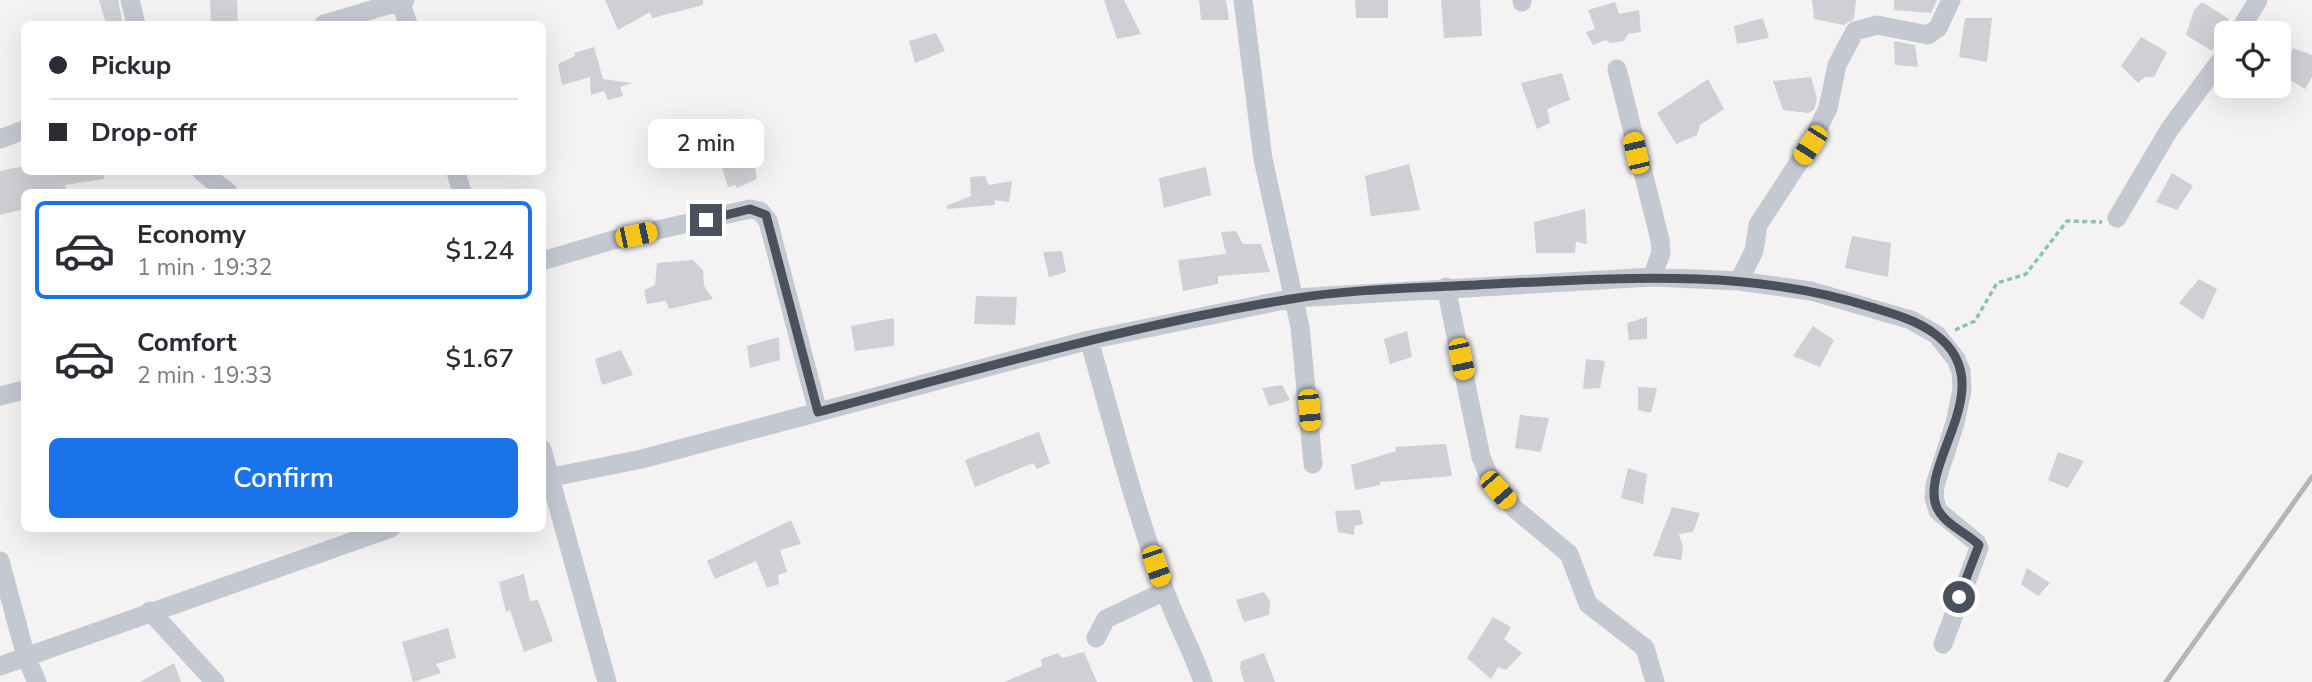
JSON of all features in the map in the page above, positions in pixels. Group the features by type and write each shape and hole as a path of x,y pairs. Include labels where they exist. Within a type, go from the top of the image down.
{"street":[{"path":"130,0 135,21"},
{"path":"1243,0 1263,159 1294,298 1306,370 1313,464"},
{"path":"1739,281 1754,251 1762,216 1810,145 1828,108 1837,65 1855,31 1877,25 1928,35 1938,28 1951,0"},
{"path":"2246,21 2259,0"},
{"path":"337,21 403,1 407,21"},
{"path":"1616,69 1660,240 1661,253 1652,276"},
{"path":"2117,218 2169,130 2214,69"},
{"path":"0,139 21,131"},
{"path":"206,175 224,189"},
{"path":"546,260 613,240 750,209 760,211 768,221 818,412"},
{"path":"605,681 547,478 642,458 1089,341 1294,298 1652,276 1739,281 1811,291 1855,302 1911,320 1937,335 1956,359 1961,371 1962,390 1955,423 1935,485 1934,498 1938,511 1976,542 1979,548 1943,644"},
{"path":"1446,287 1481,457 1488,474 1514,508 1569,554 1588,604 1645,649 1655,682"},
{"path":"1089,341 1139,516 1165,591 1188,640 1203,682"},
{"path":"0,396 21,391"},
{"path":"0,666 149,611 379,532"},
{"path":"0,561 26,657 37,682"},
{"path":"1096,638 1106,619 1165,591"},
{"path":"149,611 215,682"}],"path":[{"path":"1937,335 1975,321 1991,288 1997,283 2026,274 2067,221 2105,222 2117,218"}],"building":[{"path":"99,0 118,0 122,21 105,21"},
{"path":"210,0 237,0 238,21 211,21"},
{"path":"605,0 703,0 703,5 652,18 650,12 618,30"},
{"path":"1104,0 1124,0 1141,34 1117,39"},
{"path":"1199,0 1226,0 1229,20 1201,20"},
{"path":"1355,0 1388,0 1388,18 1356,18"},
{"path":"1441,0 1480,0 1482,36 1444,38"},
{"path":"1812,0 1856,0 1854,19 1844,25 1814,19"},
{"path":"1894,0 1937,0 1931,13 1894,10"},
{"path":"1615,2 1619,14 1639,10 1641,32 1628,34 1624,41 1610,43 1606,40 1593,45 1586,32 1595,29 1588,10"},
{"path":"2202,2 2229,19 2214,21 2212,51 2186,35 2194,10"},
{"path":"1763,18 1769,38 1737,44 1734,26"},
{"path":"1965,18 1992,18 1987,62 1959,57"},
{"path":"936,33 945,51 915,63 909,41"},
{"path":"2141,37 2167,52 2154,77 2145,77 2138,83 2121,66"},
{"path":"1894,41 1915,45 1918,67 1895,65"},
{"path":"594,47 603,79 632,83 620,87 623,96 608,100 604,91 591,95 590,77 562,85 558,64 575,56 574,53"},
{"path":"2293,48 2312,55 2312,77 2305,89 2291,80"},
{"path":"1562,73 1570,100 1547,109 1550,123 1537,129 1521,83"},
{"path":"1811,77 1817,99 1814,110 1808,113 1783,110 1773,81"},
{"path":"1708,79 1724,109 1700,125 1697,135 1676,144 1657,113"},
{"path":"753,155 757,179 737,188 735,185 728,187 721,164"},
{"path":"1409,164 1420,210 1371,216 1365,176"},
{"path":"21,167 21,175 103,175 104,179 65,185 66,189 21,189 21,210 0,215 0,171"},
{"path":"1206,167 1211,195 1164,208 1159,178"},
{"path":"2172,173 2193,186 2177,210 2156,202"},
{"path":"985,176 989,185 1012,181 1009,202 995,200 995,205 947,209 946,206 971,196 970,177"},
{"path":"1585,209 1587,244 1576,242 1575,253 1536,253 1534,222"},
{"path":"1236,231 1243,244 1261,244 1270,272 1218,276 1218,284 1183,291 1178,260 1226,254 1221,232"},
{"path":"1852,236 1891,243 1888,277 1845,268"},
{"path":"1062,251 1066,272 1049,277 1043,252"},
{"path":"693,260 703,270 704,286 713,299 669,309 666,301 647,304 644,290 655,285 657,263"},
{"path":"2199,279 2217,289 2203,320 2179,303"},
{"path":"976,296 1017,297 1015,325 974,324"},
{"path":"1647,317 1647,339 1629,340 1627,323"},
{"path":"894,318 894,346 855,351 851,326"},
{"path":"1813,326 1834,340 1820,367 1793,356"},
{"path":"1407,331 1412,357 1390,364 1384,339"},
{"path":"779,337 780,360 750,368 747,346"},
{"path":"621,350 633,375 602,385 595,359"},
{"path":"1586,359 1605,361 1600,388 1583,389"},
{"path":"1282,385 1290,400 1269,406 1262,388"},
{"path":"1638,387 1657,388 1651,413 1638,410"},
{"path":"1520,415 1549,418 1541,452 1515,448"},
{"path":"1039,432 1050,463 1037,469 1033,463 975,487 965,460"},
{"path":"1446,444 1452,476 1380,482 1380,485 1355,490 1351,465 1396,451 1395,447"},
{"path":"2058,452 2084,461 2068,488 2048,480"},
{"path":"1628,468 1647,474 1643,504 1621,498"},
{"path":"1672,507 1700,513 1693,532 1679,534 1683,547 1681,560 1653,556"},
{"path":"1360,510 1363,524 1354,526 1354,535 1338,532 1335,511"},
{"path":"791,520 801,544 780,550 787,572 778,575 779,584 767,588 756,561 715,579 707,561"},
{"path":"2027,568 2050,583 2038,596 2021,584"},
{"path":"524,574 530,601 538,600 553,641 524,652 510,610 506,612 499,582"},
{"path":"1264,592 1270,601 1269,615 1244,622 1236,600"},
{"path":"1493,617 1511,627 1504,639 1522,653 1506,670 1498,667 1491,679 1467,658"},
{"path":"448,628 456,658 436,664 441,673 413,682 402,642"},
{"path":"1084,652 1097,682 1004,682 1042,666 1041,659 1058,653 1062,658"},
{"path":"1264,653 1275,682 1244,682 1241,661"},
{"path":"174,663 181,682 140,682"}],"railway":[{"path":"2166,682 2312,477"}],"route":[{"path":"706,220 750,209 766,215 818,412 1089,341 1294,298 1652,276 1763,283 1855,302 1911,320 1937,335 1956,359 1961,371 1962,390 1955,423 1935,485 1934,498 1938,511 1979,545 1959,597"}]}
